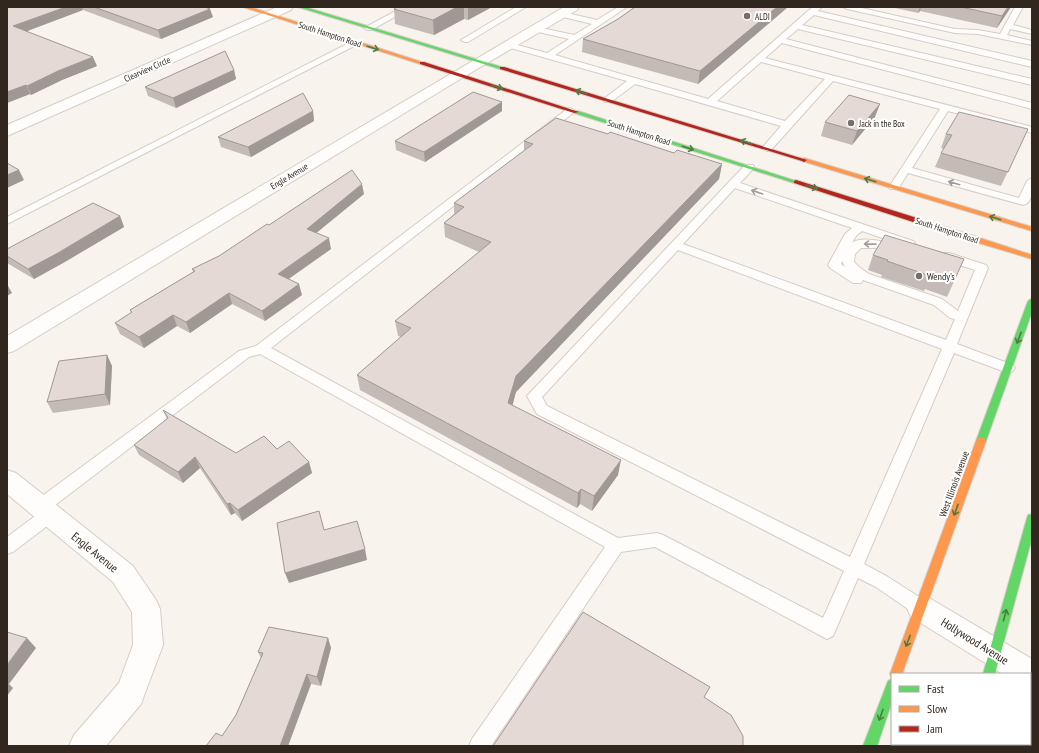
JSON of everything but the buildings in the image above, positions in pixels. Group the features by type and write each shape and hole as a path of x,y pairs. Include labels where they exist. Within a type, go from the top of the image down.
{"main road":[{"name":"South Hampton Road","path":"245,7 1032,257"},
{"name":"South Hampton Road","path":"300,7 1032,229"},
{"path":"749,167 768,148"},
{"name":"West Illinois Avenue","path":"896,673 922,608 1032,301"},
{"path":"992,664 1032,518"},
{"path":"870,746 891,688"}],"street":[{"name":"Clearview Circle","path":"7,131 286,7"},
{"name":"Engle Avenue","path":"7,346 457,74 481,62 567,10"},
{"name":"Engle Avenue","path":"7,480 123,574 146,609 148,645 130,693 85,746"},
{"name":"Hollywood Avenue","path":"922,608 992,664 1023,673"}],"lane":[{"path":"368,28 409,7"},
{"path":"465,40 522,7"},
{"path":"548,56 623,7"},
{"path":"847,7 955,31 978,32 1032,43"},
{"path":"1002,37 1019,7"},
{"path":"567,10 598,23"},
{"path":"710,102 815,10 1032,64"},
{"path":"796,26 1032,82"},
{"path":"1008,26 1032,32"},
{"path":"537,29 575,38"},
{"path":"780,40 1032,106"},
{"path":"7,221 356,43"},
{"path":"510,45 787,125"},
{"path":"759,59 1032,130"},
{"path":"768,148 830,78"},
{"path":"608,100 634,80"},
{"path":"894,187 945,108"},
{"path":"7,547 44,511 244,354 261,349 570,111"},
{"path":"749,167 534,396 542,410 882,582 922,608"},
{"path":"905,169 1022,202 1032,180"},
{"path":"733,184 860,227 916,250 866,243 858,244 848,253 847,259 850,265 860,274 938,302 959,317"},
{"path":"860,227 851,234 834,265 862,283 959,317"},
{"path":"675,245 1008,368"},
{"path":"261,349 616,545 658,540 827,630 950,346 959,317 979,267 960,268 935,256"},
{"path":"479,746 616,545"}],"traffic: fast":[{"path":"300,7 502,68"},
{"path":"576,112 796,182"},
{"path":"981,441 1032,301"},
{"path":"989,673 1032,518"},
{"path":"870,746 891,688"}],"traffic: slow":[{"path":"245,7 422,63"},
{"path":"804,160 1032,229"},
{"path":"968,237 1032,257"},
{"path":"896,673 981,441"}],"traffic: jam":[{"path":"422,63 576,112"},
{"path":"502,68 804,160"},
{"path":"796,182 968,237"}],"place":[{"name":"ALDI","path":"747,16"},
{"name":"Jack in the Box","path":"851,123"},
{"name":"Wendy's","path":"919,276"}]}
